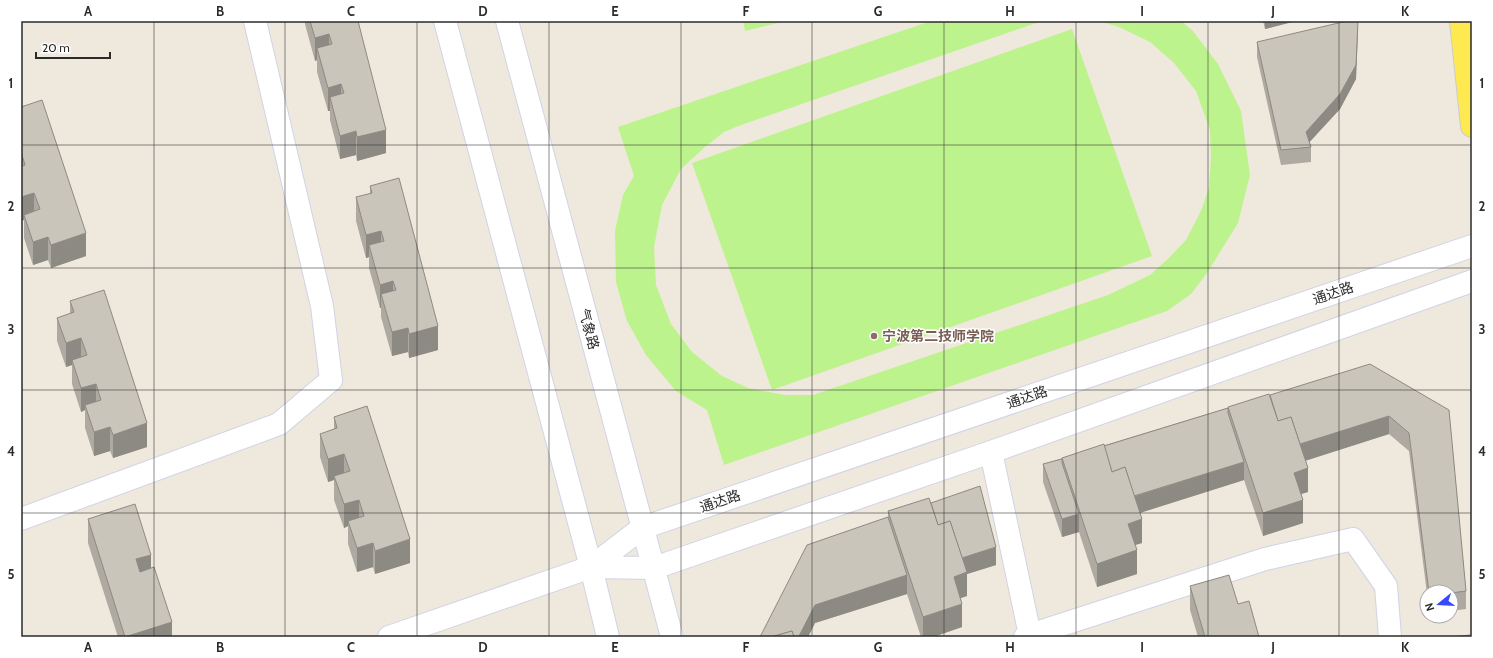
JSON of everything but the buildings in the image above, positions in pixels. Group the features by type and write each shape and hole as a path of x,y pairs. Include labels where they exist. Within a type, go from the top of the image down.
{"main road":[{"path":"1461,21 1472,126"}],"street":[{"path":"21,519 279,424 331,380 322,306 255,21"},
{"path":"445,21 591,567 608,637"},
{"name":"气象路","path":"507,21 672,637"},
{"name":"通达路","path":"389,637 591,567 642,528 1472,246"},
{"name":"通达路","path":"591,567 654,568 991,452 1472,281"},
{"path":"991,452 1028,636 1265,559 1353,539 1386,586 1390,637"}],"green space":[{"path":"743,21 786,21 745,31"},
{"path":"931,21 1042,21 741,125 724,132 681,169 662,205 654,247 656,285 671,324 692,352 722,376 748,388 785,395 813,395 1108,295 1150,275 1169,258 1186,240 1201,211 1209,188 1211,158 1210,130 1196,91 1174,63 1150,42 1119,27 1099,21 1181,21 1193,31 1218,64 1241,111 1250,175 1238,223 1207,273 1191,294 1167,311 724,465 707,410 676,391 646,355 627,321 616,282 615,231 623,195 634,176 618,127"},
{"path":"1072,29 1152,256 772,390 692,163"}],"place":[{"name":"宁波第二技师学院","path":"874,336"}]}
